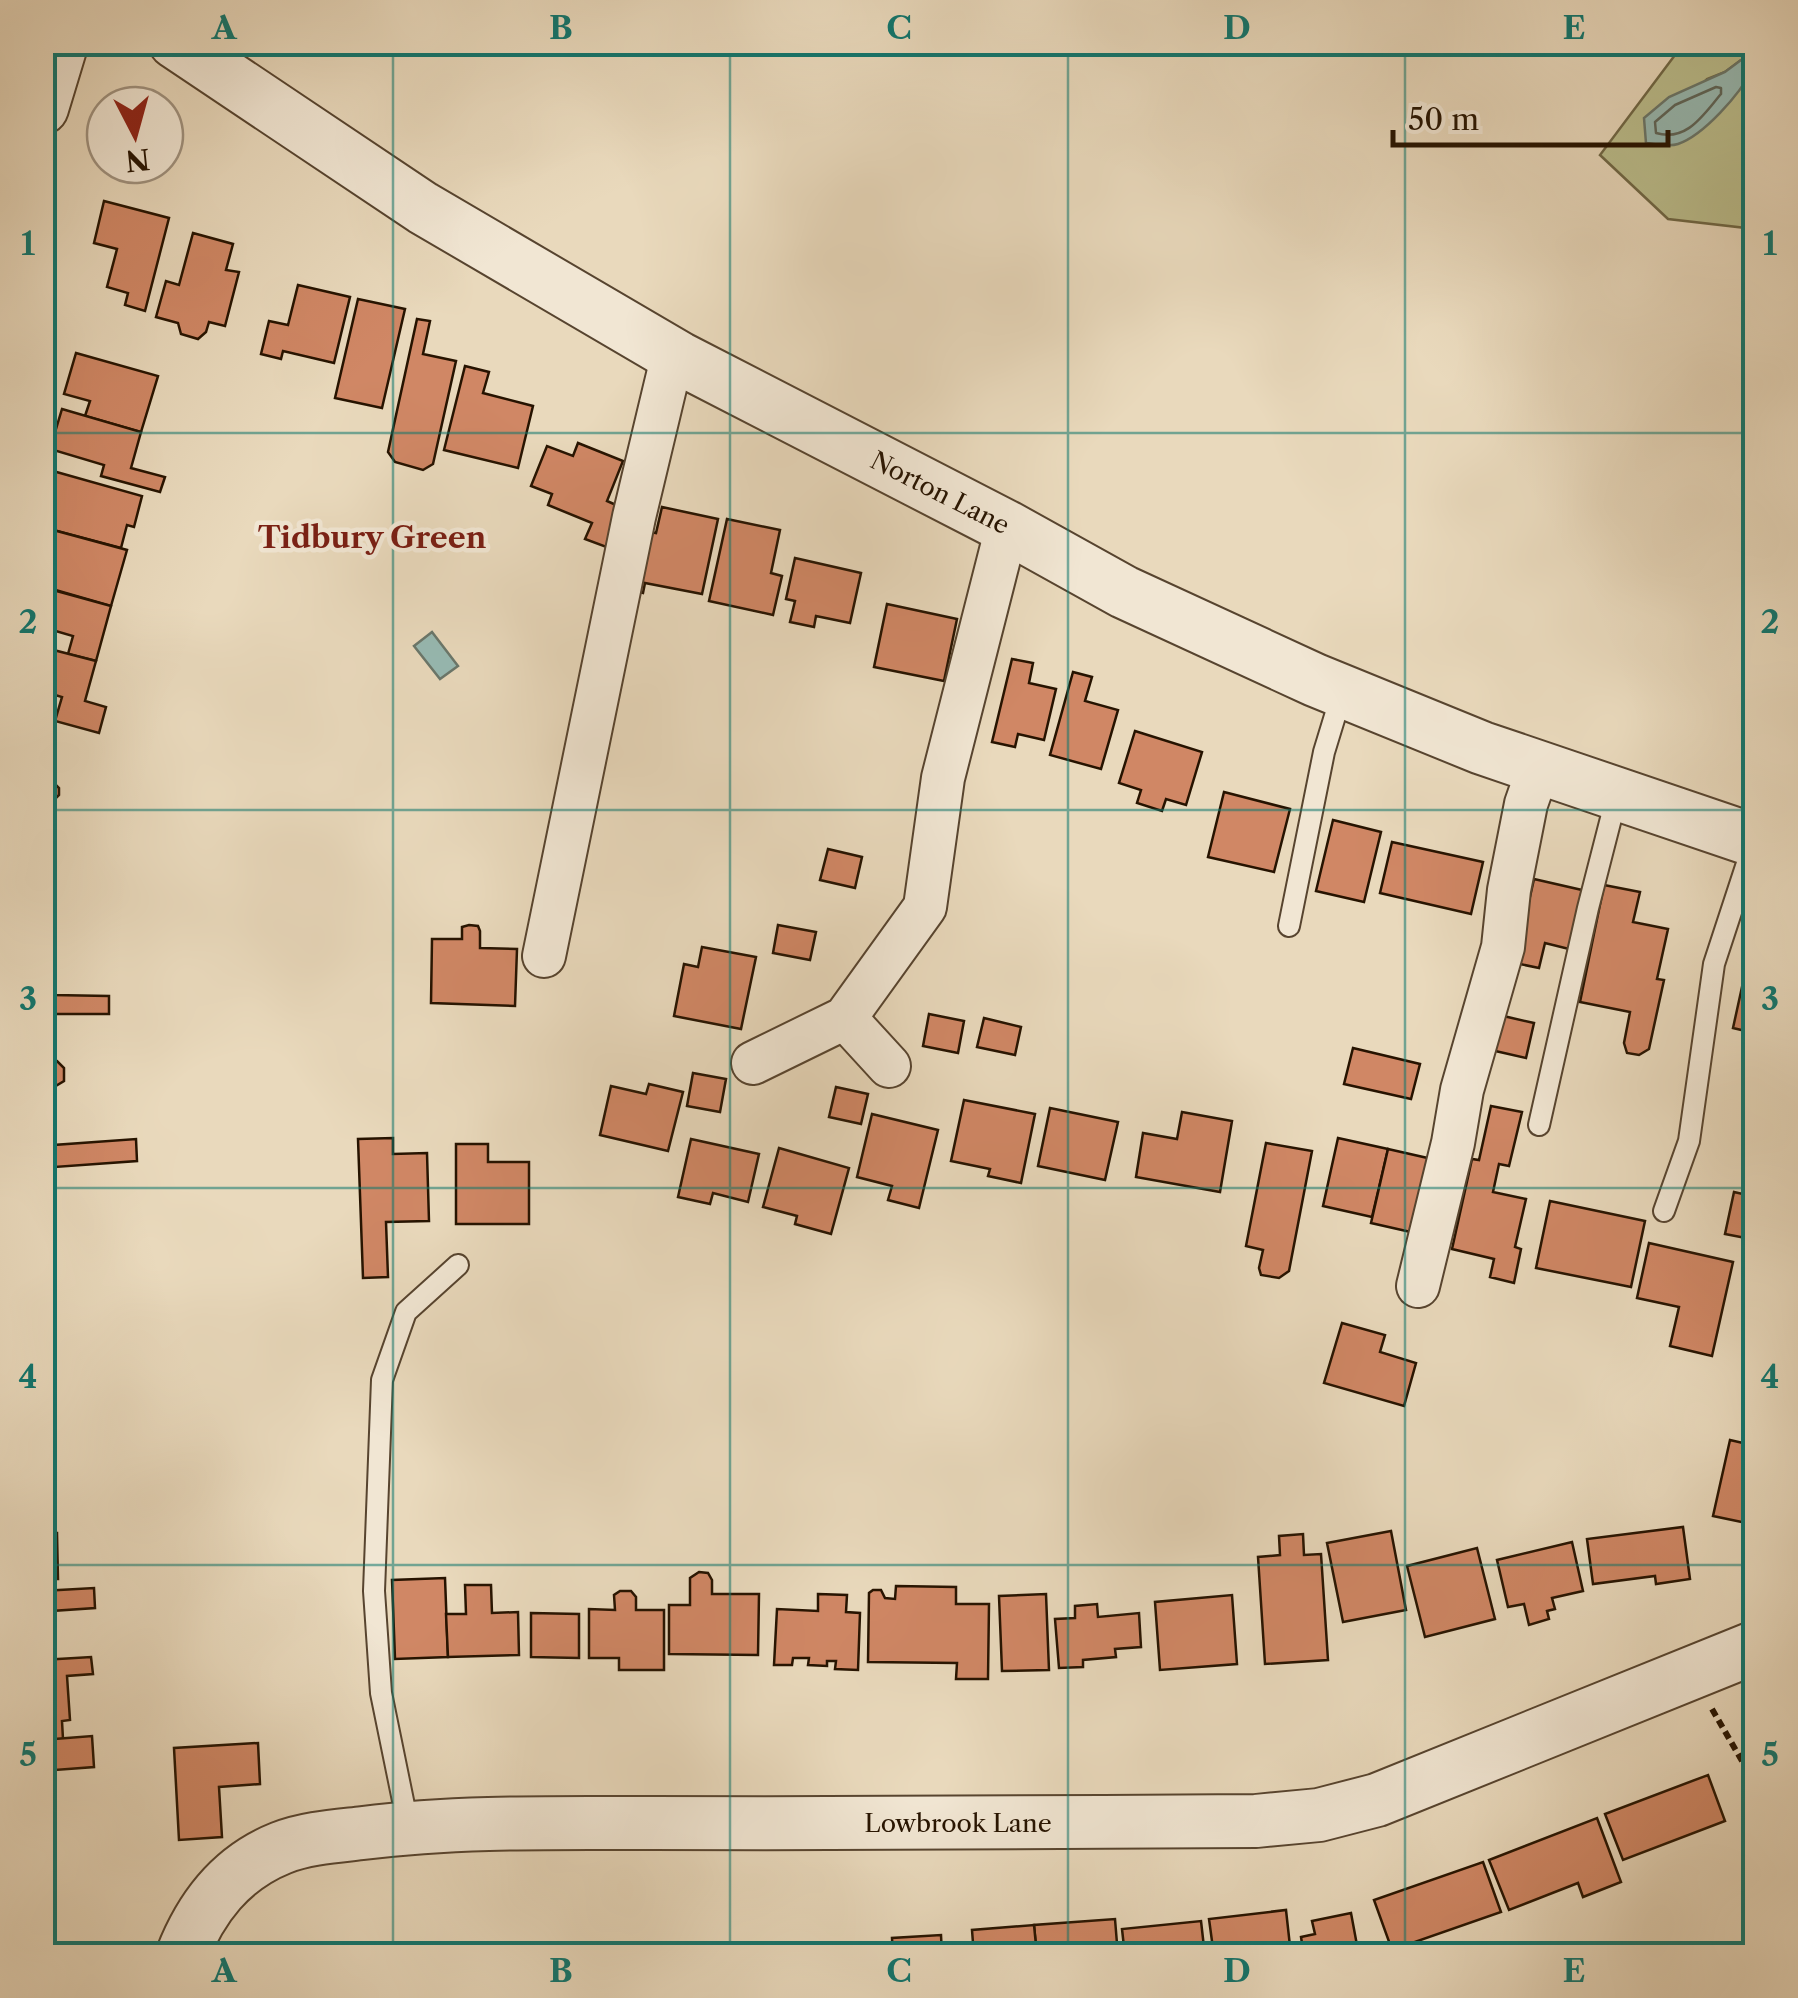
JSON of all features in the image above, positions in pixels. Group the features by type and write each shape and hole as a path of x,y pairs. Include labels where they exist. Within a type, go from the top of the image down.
{"street":[{"path":"42,108 62,42"},
{"name":"Norton Lane","path":"175,42 423,208 672,354 1007,527 1124,592 1342,691 1482,748 1755,841"},
{"path":"544,956 634,517 672,354"},
{"path":"753,1063 845,1018 925,908 943,778 1007,527"},
{"path":"1418,1286 1454,1143 1462,1090 1504,947 1526,804 1538,767"},
{"path":"845,1018 890,1066"},
{"name":"Lowbrook Lane","path":"182,1956 214,1896 244,1866 284,1847 338,1836 409,1827 1256,1821 1319,1815 1377,1800 1756,1647"}],"lane":[{"path":"1289,926 1324,752 1342,691"},
{"path":"1539,1124 1617,793"},
{"path":"1664,1212 1689,1141 1714,964 1755,841"},
{"path":"409,1827 380,1692 374,1591 382,1380 406,1312 458,1264"}],"path":[{"path":"1692,1673 1756,1785"}],"green space":[{"path":"1684,43 1755,43 1755,229 1668,219 1600,155","holes":["1741,60 1646,143 1707,79"]}],"water":[{"path":"1741,60 1752,70 1710,123 1678,144 1646,143 1644,118 1669,97 1725,72"},
{"path":"432,632 458,666 440,679 414,646"}],"building":[{"path":"104,201 169,218 145,311 125,305 128,293 107,287 117,249 94,243"},
{"path":"193,233 233,244 226,270 239,272 225,326 209,322 198,339 181,334 178,323 156,317 166,281 179,285"},
{"path":"298,285 350,297 334,363 283,351 281,359 261,354 269,321 288,325"},
{"path":"358,299 405,309 382,408 335,398"},
{"path":"417,319 430,321 423,354 456,361 433,464 423,470 395,462 388,452"},
{"path":"76,353 158,376 141,432 85,416 90,401 64,394"},
{"path":"465,366 489,372 483,393 533,406 518,468 444,450"},
{"path":"62,409 141,432 131,468 165,477 160,492 101,476 104,465 50,449"},
{"path":"578,443 623,461 607,501 625,509 609,548 585,539 592,523 548,505 552,494 531,486 547,446 573,456"},
{"path":"53,471 142,496 134,527 127,525 121,548 42,527 42,509"},
{"path":"662,507 718,519 702,594 645,583 643,593 632,590 644,531 656,533"},
{"path":"727,519 780,530 771,573 782,576 773,615 709,601"},
{"path":"42,527 127,550 111,606 45,587 50,570 42,568"},
{"path":"795,558 861,573 850,623 816,616 814,627 790,622 795,601 786,599"},
{"path":"42,587 111,606 96,661 68,654 73,636 42,627"},
{"path":"887,604 957,619 944,681 874,667"},
{"path":"42,647 96,661 85,701 106,707 99,733 55,721 62,697 42,691"},
{"path":"1012,659 1033,663 1029,683 1056,689 1044,740 1018,734 1015,747 992,742"},
{"path":"1073,672 1092,677 1085,701 1118,710 1101,769 1050,755"},
{"path":"1135,731 1202,752 1186,805 1166,799 1162,811 1137,803 1141,790 1119,783"},
{"path":"42,779 43,783 53,782 59,788 53,801 42,801"},
{"path":"1224,792 1290,809 1274,872 1208,857"},
{"path":"1333,820 1381,832 1364,902 1316,891"},
{"path":"1392,842 1483,862 1471,914 1380,893"},
{"path":"828,849 862,857 855,888 820,880"},
{"path":"1534,879 1582,890 1569,949 1545,943 1539,968 1515,963"},
{"path":"1604,885 1640,892 1633,922 1668,929 1657,979 1664,980 1649,1049 1639,1055 1627,1053 1624,1043 1630,1012 1580,1002"},
{"path":"778,925 816,932 810,960 773,953"},
{"path":"478,926 480,948 517,949 515,1006 431,1003 432,939 462,939 462,927"},
{"path":"42,946 53,946 53,995 109,996 109,1014 42,1014"},
{"path":"1751,946 1756,947 1756,1041 1754,1033 1733,1028"},
{"path":"702,947 756,957 741,1029 674,1016 684,964 698,967"},
{"path":"929,1014 964,1021 958,1053 923,1046"},
{"path":"1499,1015 1534,1023 1526,1058 1491,1050"},
{"path":"984,1018 1021,1027 1015,1055 977,1047"},
{"path":"42,1025 45,1061 57,1061 64,1068 64,1081 54,1087 42,1087"},
{"path":"1353,1048 1420,1064 1411,1099 1344,1084"},
{"path":"693,1073 726,1079 720,1112 687,1106"},
{"path":"649,1084 683,1092 668,1151 600,1135 611,1086 646,1094"},
{"path":"836,1087 868,1094 861,1124 829,1117"},
{"path":"964,1100 1035,1114 1021,1183 988,1176 990,1169 951,1161"},
{"path":"1491,1106 1522,1112 1509,1166 1499,1164 1493,1192 1526,1199 1515,1247 1521,1249 1514,1283 1490,1277 1494,1259 1452,1249 1472,1159 1479,1160"},
{"path":"1050,1108 1118,1122 1105,1180 1038,1166"},
{"path":"1182,1112 1232,1121 1220,1192 1136,1177 1143,1133 1177,1139"},
{"path":"872,1114 938,1130 919,1208 888,1200 892,1186 857,1177"},
{"path":"393,1138 393,1154 427,1153 429,1221 386,1222 388,1277 363,1278 358,1139"},
{"path":"1338,1138 1388,1149 1372,1217 1323,1206"},
{"path":"136,1139 137,1161 55,1167 54,1145"},
{"path":"691,1139 759,1154 748,1202 713,1193 710,1204 678,1197"},
{"path":"1266,1143 1312,1151 1289,1271 1279,1278 1261,1275 1263,1250 1246,1246"},
{"path":"456,1144 488,1144 488,1162 529,1162 529,1224 456,1224"},
{"path":"779,1148 849,1168 831,1234 795,1224 797,1216 763,1207"},
{"path":"1388,1149 1432,1159 1415,1233 1371,1223"},
{"path":"1734,1192 1756,1197 1756,1240 1725,1234"},
{"path":"1550,1201 1645,1221 1631,1287 1536,1268"},
{"path":"1649,1243 1733,1262 1712,1356 1670,1346 1679,1307 1637,1298"},
{"path":"1342,1323 1385,1335 1380,1352 1416,1363 1404,1406 1324,1383"},
{"path":"42,1392 45,1440 42,1440"},
{"path":"1730,1440 1756,1446 1756,1525 1713,1516"},
{"path":"1683,1527 1690,1579 1656,1584 1655,1576 1593,1584 1587,1539"},
{"path":"1391,1531 1406,1610 1343,1622 1327,1543"},
{"path":"42,1533 57,1533 58,1579 42,1579"},
{"path":"1303,1534 1304,1555 1321,1554 1328,1660 1265,1664 1258,1557 1280,1555 1279,1536"},
{"path":"1572,1542 1583,1591 1552,1598 1555,1609 1547,1611 1549,1619 1529,1625 1524,1604 1508,1607 1497,1560"},
{"path":"1477,1548 1495,1619 1425,1637 1407,1566"},
{"path":"699,1572 708,1573 712,1594 759,1594 758,1655 669,1654 669,1605 690,1605 690,1578"},
{"path":"445,1578 448,1657 395,1659 392,1580"},
{"path":"465,1585 491,1585 492,1613 518,1612 519,1655 448,1657 446,1614 466,1614"},
{"path":"896,1586 956,1587 956,1604 989,1604 988,1679 956,1679 957,1663 868,1662 869,1593 881,1590 885,1598 895,1599"},
{"path":"94,1588 95,1608 52,1611 54,1651 42,1652 42,1591"},
{"path":"631,1591 636,1597 636,1610 664,1610 664,1670 619,1670 619,1658 589,1658 589,1609 615,1610 614,1595"},
{"path":"818,1594 847,1595 846,1612 860,1613 858,1670 835,1669 836,1661 827,1661 827,1666 808,1665 809,1658 793,1658 792,1665 774,1665 777,1609 818,1611"},
{"path":"1046,1594 1049,1670 1002,1671 999,1596"},
{"path":"1232,1595 1237,1664 1160,1670 1155,1602"},
{"path":"1097,1604 1098,1617 1139,1613 1141,1647 1115,1649 1116,1657 1083,1660 1083,1667 1059,1668 1055,1619 1075,1618 1075,1606"},
{"path":"531,1613 579,1614 579,1658 531,1657"},
{"path":"91,1657 93,1674 67,1676 70,1720 62,1721 63,1739 42,1740 42,1660"},
{"path":"92,1736 94,1767 42,1771 42,1740"},
{"path":"258,1743 260,1784 219,1787 222,1837 179,1840 174,1748"},
{"path":"1708,1775 1725,1821 1623,1860 1605,1814"},
{"path":"1597,1818 1621,1882 1583,1897 1578,1883 1509,1910 1489,1860"},
{"path":"1483,1862 1501,1912 1392,1950 1374,1900"},
{"path":"42,1907 53,1912 54,1928 42,1935"},
{"path":"1286,1910 1290,1946 1266,1948 1267,1956 1214,1956 1209,1919"},
{"path":"1351,1913 1359,1956 1304,1956 1301,1937 1315,1934 1312,1921"},
{"path":"1115,1919 1118,1956 1037,1956 1034,1925"},
{"path":"1201,1921 1205,1956 1125,1956 1122,1929"},
{"path":"1034,1925 1037,1956 974,1956 972,1930"},
{"path":"941,1935 942,1956 893,1956 892,1938"},
{"path":"732,1945 733,1956 668,1956 668,1951"},
{"path":"804,1947 805,1956 744,1956 744,1951"},
{"path":"882,1948 882,1956 824,1956 824,1952"}],"district":[{"name":"Tidbury Green","path":"372,537"}]}
